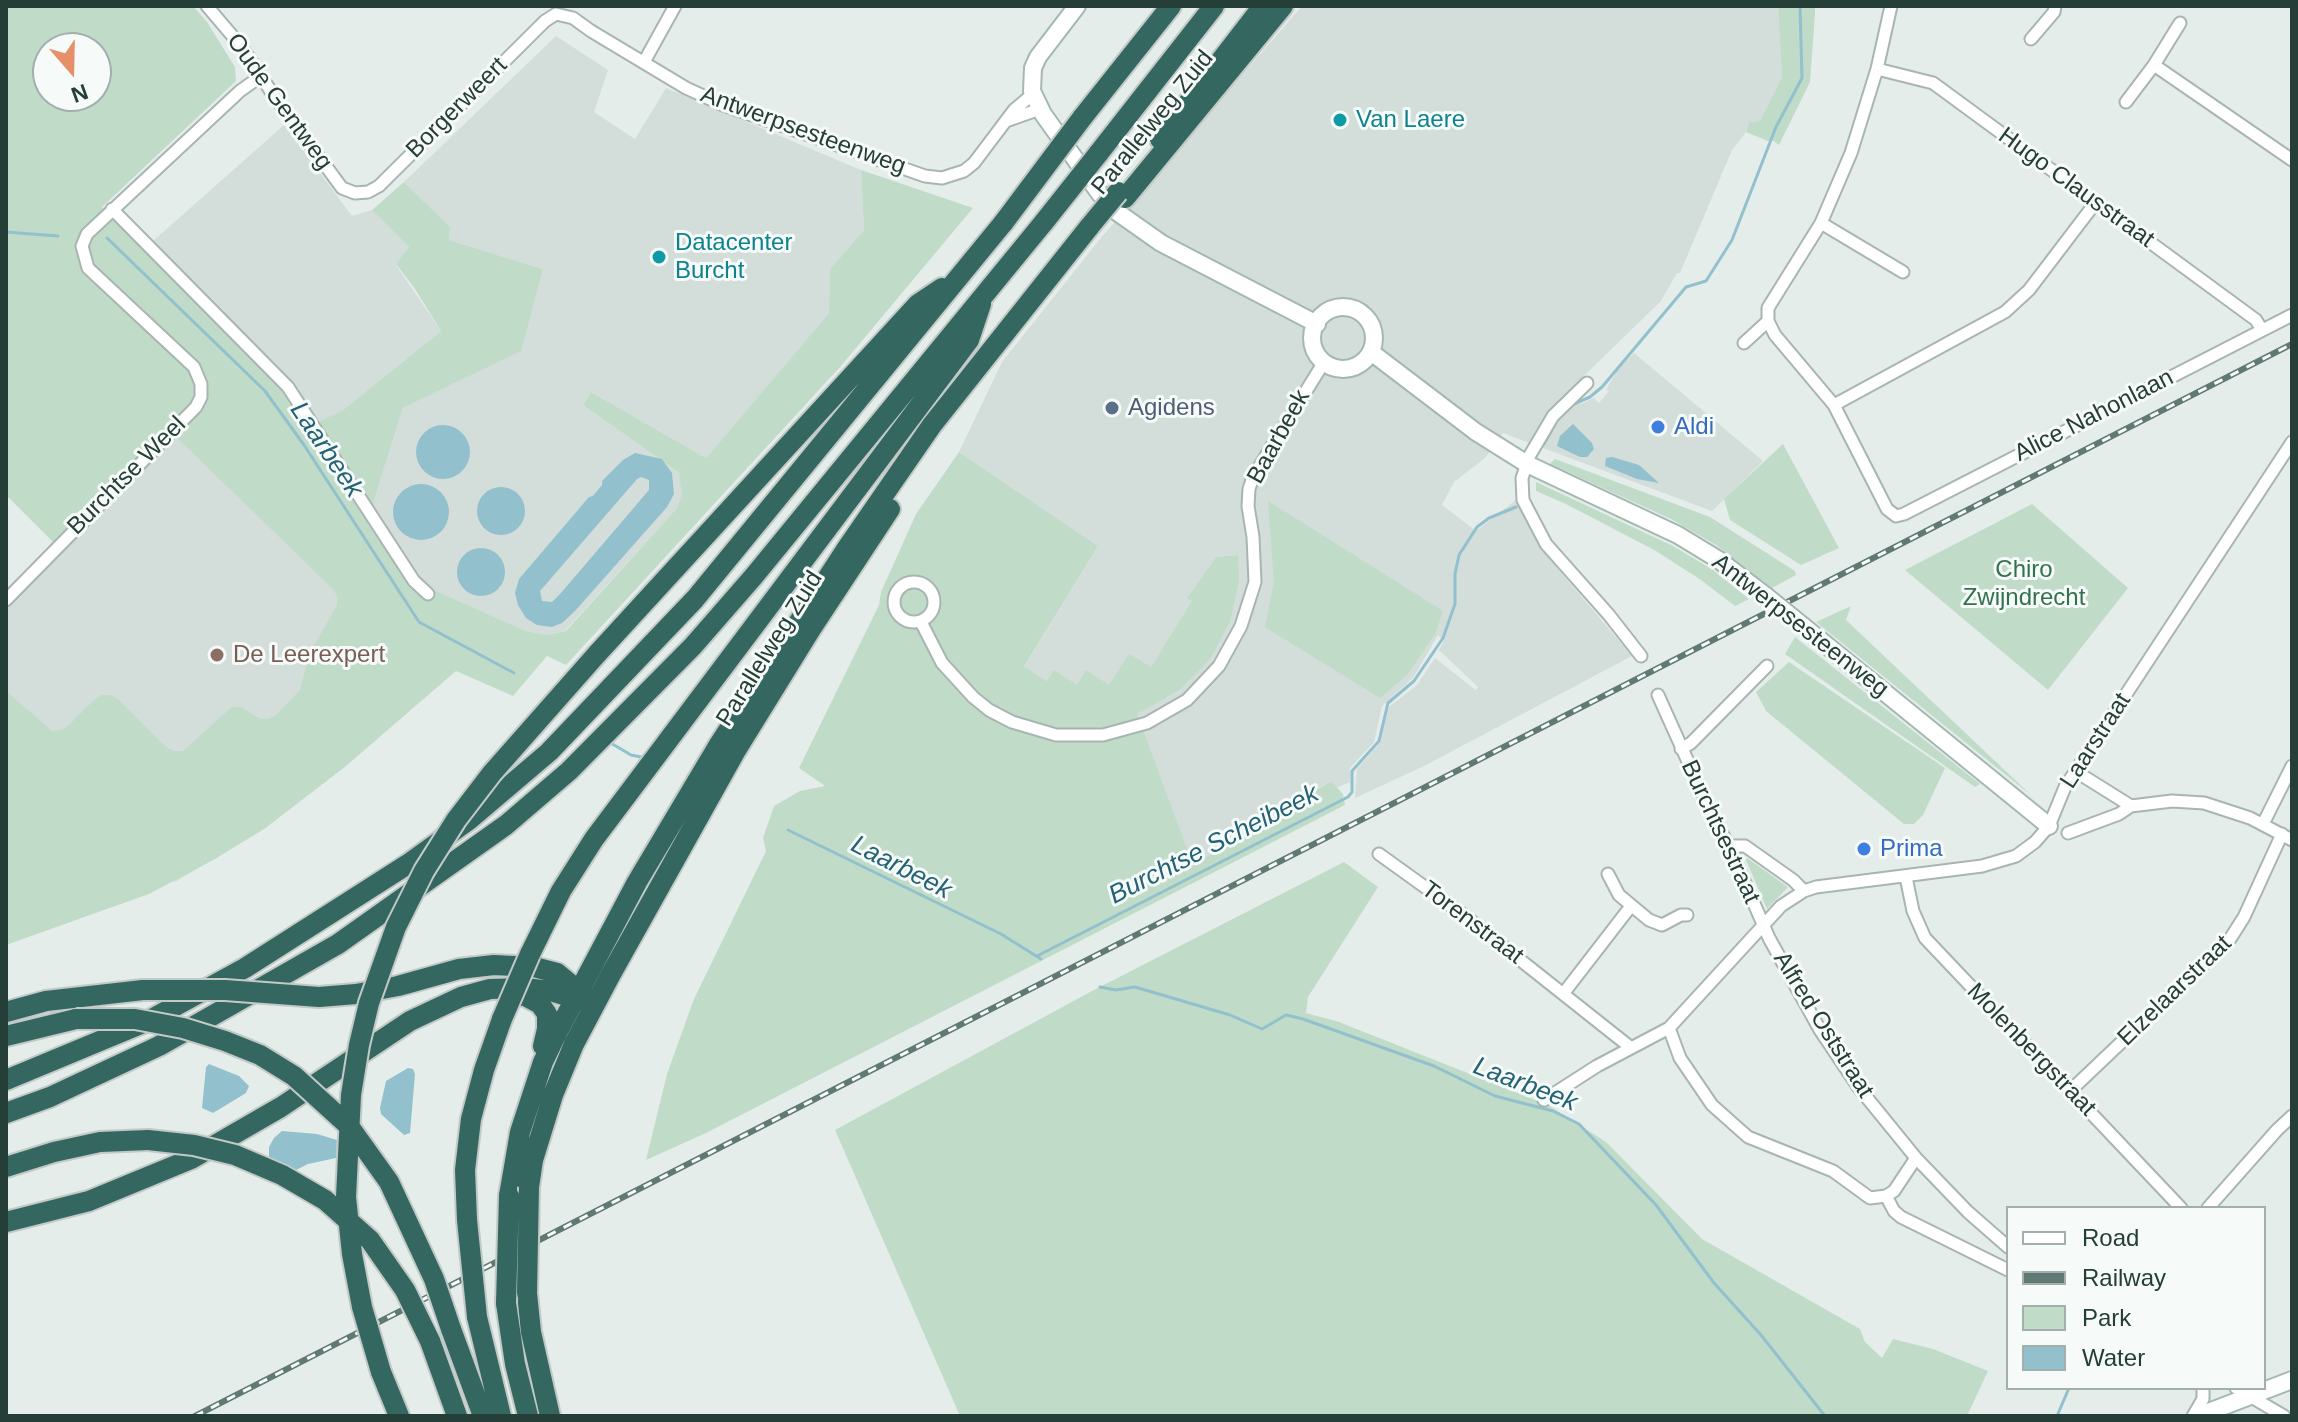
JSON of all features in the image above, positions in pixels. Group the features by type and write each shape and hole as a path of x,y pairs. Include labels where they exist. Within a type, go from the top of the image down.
{"highway":[{"path":"6,1080 148,1021 245,968 420,855 469,820 549,752 695,599 870,382 965,272 1171,6"},
{"path":"6,1113 50,1097 159,1046 338,944 481,843 569,771 693,646 754,576 1044,222 1214,6"},
{"name":"Parallelweg Zuid","path":"1122,195 1263,6"},
{"name":"Parallelweg Zuid","path":"528,1416 518,1379 506,1303 506,1246 509,1196 520,1132 543,1062 847,548 932,425 1283,6"},
{"path":"399,1416 381,1372 359,1294 346,1197 351,1095 359,1045 369,1003 396,927 424,871 456,820 492,773 918,304 965,272"},
{"path":"501,1416 477,1317 465,1170 471,1119 502,1019 561,891 594,839 969,340 984,292"},
{"name":"Parallelweg Zuid","path":"550,1416 531,1332 527,1293 529,1187 533,1160 553,1095 574,1044 582,998 612,927 696,801"},
{"path":"557,973 573,968 601,935 612,927"},
{"path":"6,1012 46,1001 143,990 225,990 319,997 356,994 459,969 494,965 534,967 557,973 582,998"},
{"path":"6,1222 89,1201 191,1159 281,1107 410,1021 461,997 490,989 538,990 582,998"},
{"path":"490,989 525,996 540,1004 547,1014 543,1062"},
{"path":"6,1036 76,1019 135,1019 183,1028 225,1041 260,1055 294,1076 349,1126 383,1172 411,1226 483,1416"},
{"path":"6,1167 100,1142 148,1140 194,1145 235,1155 282,1175 325,1200 370,1240 405,1290 430,1341 457,1416"}],"street":[{"name":"Oude Gentweg","path":"207,6 241,46 342,188 355,193"},
{"path":"644,62 675,6"},
{"path":"1077,6 1038,57 1031,80 1036,101 1100,194 1131,223 1184,256 1317,324"},
{"path":"1891,6 1877,69 1851,153 1821,223 1768,308 1768,321 1775,335 1834,405 2005,312 2029,290 2096,202"},
{"path":"2031,39 2054,12 2055,6"},
{"name":"Antwerpsesteenweg","path":"555,10 686,88 723,105 925,176 942,178 964,171 974,163 1005,121 1036,101"},
{"name":"Borgerweert","path":"355,193 368,192 379,186 555,10"},
{"path":"2126,102 2180,23"},
{"path":"2154,65 2292,160"},
{"name":"Hugo Clausstraat","path":"1877,69 1933,83 2256,320 2262,330"},
{"name":"Burchtse Weel","path":"6,600 196,407 201,397 201,384 194,367 88,268 82,246 87,234 240,91 261,76"},
{"path":"112,209 288,387 414,581 428,594"},
{"path":"1821,223 1903,272"},
{"path":"1347,308 1361,313 1372,328 1371,352 1361,364 1348,369 1334,368 1317,355 1313,343 1317,324 1323,315 1335,309 1347,308"},
{"name":"Alice Nahonlaan","path":"1834,405 1887,509 1896,516 2292,315"},
{"path":"1744,343 1768,321"},
{"name":"Antwerpsesteenweg","path":"1371,352 1476,432 1719,560 2049,826"},
{"name":"Baarbeek","path":"921,622 942,663 973,697 1012,722 1056,735 1103,735 1147,723 1187,700 1219,666 1241,626 1255,582 1248,506 1253,477 1324,362"},
{"path":"1587,383 1553,416 1528,459 1521,485 1523,500 1546,544 1641,656"},
{"name":"Laarstraat","path":"1764,926 1781,906 1816,887 1982,866 2016,856 2035,842 2049,826 2058,800 2075,771 2292,442"},
{"path":"1681,749 1691,743 1767,666"},
{"name":"Burchtsestraat","path":"1658,695 1764,926 1669,1028"},
{"path":"2263,824 2292,766"},
{"path":"2075,771 2131,806"},
{"path":"2068,833 2119,814 2131,806 2172,801 2224,808 2287,837"},
{"name":"Elzelaarstraat","path":"2070,1091 2230,939 2287,837"},
{"path":"1729,846 1745,846 1804,891"},
{"name":"Torenstraat","path":"1379,854 1461,913 1630,1047"},
{"path":"1608,874 1615,882 1619,895 1649,920 1662,925 1687,915"},
{"name":"Molenbergstraat","path":"1906,877 1913,911 1925,938 2179,1206"},
{"path":"1563,994 1631,906"},
{"name":"Alfred Oststraat","path":"1764,926 1790,979 1839,1059 1916,1158 1968,1212 2006,1245"},
{"path":"1544,1100 1630,1047 1669,1028 1680,1058 1712,1105 1748,1137 1833,1171 1870,1198 1886,1196 1894,1191 1916,1158"},
{"path":"2210,1206 2292,1116"},
{"path":"1886,1196 1901,1217 2006,1269"},
{"path":"2266,1386 2292,1380"},
{"path":"2195,1416 2203,1399 2203,1390"},
{"path":"2195,1416 2243,1392 2284,1416"}],"shaded area":[{"path":"1302,6 1778,6 1782,77 1760,121 1749,122 1746,132 1732,150 1680,273 1677,273 1661,301 1552,407 1583,403 1594,398 1599,403 1609,391 1606,390 1618,369 1634,353 1763,461 1712,511 1503,433 1485,458 1454,482 1442,505 1476,531 1517,499 1557,568 1632,656 1424,766 1355,798 1357,769 1379,744 1389,707 1417,685 1435,658 1473,688 1476,690 1478,687 1439,650 1444,641 1438,635 1413,678 1382,706 1374,742 1350,768 1350,782 1336,788 1330,781 1193,866 1136,714 1180,690 1238,555 1216,557 1188,597 1193,601 1151,667 1109,685 1047,681 1024,668 1098,546 959,452 1002,362 1100,239"},
{"path":"556,36 608,70 594,112 635,139 666,88 861,170 864,230 830,269 829,313 706,458 591,392 583,405 679,473 683,495 677,508 565,631 547,635 526,631 414,581 370,513 403,408 520,351 543,269 449,240 450,227 404,182"},
{"path":"284,125 352,216 372,210 409,247 396,265 441,331 343,410 309,427 143,250"},
{"name":"De Leerexpert","path":"196,407 336,543 346,766 264,829 175,882 6,739 6,600"}],"green space":[{"path":"6,6 193,6 207,22 235,67 236,81 102,207 284,389 308,427 343,410 441,331 396,264 409,247 372,210 404,182 450,227 449,240 543,269 521,351 403,408 370,513 414,581 526,631 547,635 566,631 677,508 682,495 679,473 583,405 591,392 706,458 829,313 830,269 864,230 861,170 973,208 841,366 566,665 547,656 513,696 456,671 346,766 264,829 215,859 149,894 6,945 6,691 52,731 68,726 102,695 111,695 166,747 183,751 232,707 241,707 260,719 276,715 300,690 310,653 337,605 333,589 171,432 58,547 6,495"},
{"path":"1778,6 1815,6 1810,82 1779,145 1746,132 1749,122 1760,121 1782,77"},
{"path":"1783,444 1839,548 1801,565 1730,520 1724,499"},
{"path":"959,452 1098,546 1024,667 1047,681 1054,670 1077,685 1086,670 1109,685 1129,654 1151,667 1192,601 1187,598 1216,557 1238,555 1239,580 1230,622 1210,659 1180,690 1137,714 1193,865 1331,781 1343,794 1345,805 706,1133 646,1160 667,1074 694,999 766,851 763,838 774,806 800,791 825,786 799,768 879,605 881,592 916,514"},
{"path":"1555,459 1710,517 1795,571 1796,575 1772,588 1716,545 1671,519 1550,464"},
{"path":"1536,482 1673,546 1713,570 1749,599 1735,606 1656,551 1536,491"},
{"path":"1268,501 1443,611 1435,634 1407,675 1380,698 1265,627 1274,582"},
{"name":"Chiro Zwijndrecht","path":"2032,504 2128,588 2048,690 1905,570"},
{"path":"1851,606 1846,620 2032,796 1816,622"},
{"path":"1795,637 1980,784 1975,787 1785,654"},
{"path":"1789,662 1945,768 1923,815 1914,824 1904,824 1766,711 1756,692"},
{"path":"1746,860 1788,887 1767,909"},
{"path":"1344,862 1378,887 1308,997 1306,1013 1339,1022 1548,1105 1606,1142 1702,1239 1860,1329 1865,1342 1882,1358 1893,1339 1933,1349 1988,1371 1967,1416 960,1416 835,1130 1092,991"}],"water":[{"path":"1573,424 1592,443 1594,449 1587,457 1580,457 1557,446 1560,436"},
{"path":"443,425 454,427 462,433 468,441 468,463 462,471 454,477 443,479 432,477 424,471 418,463 416,452 418,441 424,433 432,427"},
{"path":"635,453 662,459 672,473 674,494 667,507 575,611 562,623 552,627 537,625 526,618 518,605 515,593 519,579 623,460","holes":["637,479 649,480 649,490 561,593 552,602 542,601 540,591"]},
{"path":"1606,458 1639,465 1659,483 1637,479 1605,466"},
{"path":"421,484 440,493 449,512 440,531 421,540 402,531 393,512 402,493"},
{"path":"501,487 518,494 525,511 518,528 501,535 484,528 477,511 484,494"},
{"path":"481,548 498,555 505,572 498,589 481,596 464,589 457,572 464,555"},
{"path":"209,1064 239,1076 249,1086 246,1093 213,1113 202,1108 206,1067"},
{"path":"408,1068 413,1069 415,1074 410,1133 404,1135 381,1114 380,1108 386,1081"},
{"path":"282,1131 317,1134 337,1140 336,1158 308,1164 294,1171 269,1158 269,1147"}],"waterway":[{"name":"Burchtse Scheibeek","path":"1569,406 1590,397 1602,387 1686,287 1706,281 1732,240 1776,127 1802,78 1800,6"},
{"name":"Laarbeek","path":"6,232 58,236"},
{"name":"Laarbeek","path":"107,238 265,391 304,445 419,622 514,673"},
{"name":"Burchtse Scheibeek","path":"1544,444 1555,424"},
{"name":"Burchtse Scheibeek","path":"1037,956 1348,797 1352,792 1352,771 1379,741 1388,703 1414,681 1443,638 1455,604 1455,574 1459,555 1477,527 1489,518 1516,507"},
{"path":"609,742 631,755 646,758"},
{"name":"Laarbeek","path":"788,830 1001,934 1041,959"},
{"name":"Laarbeek","path":"1100,987 1116,990 1135,987 1230,1015 1262,1029 1286,1015 1303,1019 1434,1066 1495,1096 1553,1111 1579,1124 1656,1205 1714,1283 1761,1335 1825,1416"},
{"name":"Laarbeek","path":"2057,1416 2068,1390"}],"railway":[{"path":"195,1416 2292,344"}],"place":[{"name":"Van Laere","path":"1340,120"},
{"name":"Datacenter Burcht","path":"659,257"},
{"name":"Agidens","path":"1112,408"},
{"name":"Aldi","path":"1658,427"},
{"name":"De Leerexpert","path":"217,655"},
{"name":"Prima","path":"1864,849"}]}
